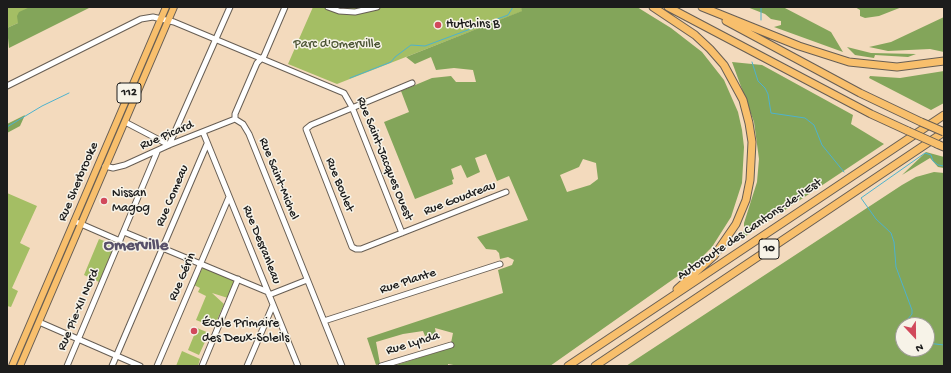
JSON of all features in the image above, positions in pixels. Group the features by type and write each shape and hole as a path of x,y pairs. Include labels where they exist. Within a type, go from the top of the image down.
{"highway":[{"path":"653,7 699,38 727,70 744,105 750,128 752,151 751,176 747,196 731,232 710,260 659,305"},
{"path":"668,7 871,114 940,146"},
{"path":"698,7 860,93 944,132"},
{"path":"702,7 799,46 854,63 897,67 944,61"},
{"name":"Autoroute des Cantons-de-l'Est","path":"568,366 944,115"},
{"name":"Autoroute des Cantons-de-l'Est","path":"595,366 944,132"}],"main road":[{"name":"Rue Sherbrooke","path":"20,366 166,7"},
{"name":"Rue Sherbrooke","path":"12,366 78,222 106,166 174,7"}],"street":[{"path":"124,122 169,145 230,7"},
{"path":"235,119 238,106 257,63 264,56 285,7"},
{"path":"328,7 339,11 355,12 376,7"},
{"name":"Rue Saint-Jacques Ouest","path":"7,86 139,20 150,17 168,21 216,40 260,60 339,89 344,93 352,107 402,233"},
{"path":"352,107 412,83"},
{"name":"Rue Boulet","path":"352,107 307,128 309,140 351,245 355,249"},
{"name":"Rue Picard","path":"106,166 122,166 157,152 169,145 235,119"},
{"name":"Rue Saint-Michel","path":"235,119 243,124 249,134 342,366"},
{"name":"Rue Desranleau","path":"203,132 298,366"},
{"name":"Rue Comeau","path":"112,366 207,144"},
{"name":"Rue Pie-XII Nord","path":"67,366 157,152"},
{"name":"Rue Goudreau","path":"355,249 361,249 506,192"},
{"name":"Rue Gérin","path":"157,366 229,197"},
{"path":"78,222 120,240"},
{"path":"124,232 238,279 268,294 307,280"},
{"name":"Rue Plante","path":"324,321 500,264"},
{"path":"202,366 238,279"},
{"path":"247,366 273,305"},
{"path":"39,322 140,366"},
{"name":"Rue Lynda","path":"381,366 451,345"}],"green space":[{"path":"7,7 30,7 18,23 7,28"},
{"path":"30,7 91,7 9,48 7,28 18,23 17,16 19,12"},
{"name":"Parc d'Omerville","path":"313,7 346,9 349,7 521,7 523,11 337,84 288,64"},
{"path":"521,7 637,7 671,28 702,52 724,80 738,112 742,130 744,147 742,183 731,217 712,247 700,259 550,366 459,366 448,364 448,366 393,366 450,348 453,333 435,328 436,334 425,336 423,331 403,334 376,342 380,364 376,365 367,338 503,293 498,270 512,265 514,260 508,257 500,259 499,253 496,250 486,249 477,237 528,220 509,176 497,181 486,154 475,158 480,172 467,178 461,165 451,169 454,179 452,180 453,184 415,199 384,122 409,112 401,91 432,78 451,76 456,82 476,82 473,70 454,68 436,70 431,57 415,64 406,57 522,11","holes":["583,159 596,163 598,179 590,185 567,192 560,175 579,167"]},
{"path":"747,7 783,7 831,32 843,52 774,27 781,25 781,21 771,19 765,14"},
{"path":"855,7 902,7 879,16 865,18 860,16 860,10"},
{"path":"944,17 944,52 930,49 888,51 869,47 891,42"},
{"path":"847,47 871,53 916,54 908,57 875,55 874,58 855,55"},
{"path":"732,62 762,65 853,115 851,124 884,144 731,246 744,231 744,223 757,182 759,159 754,122"},
{"path":"944,71 944,103 931,110 869,78 870,76 900,78"},
{"path":"25,115 20,126 7,133 7,124"},
{"path":"926,152 944,157 944,168 938,167 930,158 902,175"},
{"path":"934,172 944,173 944,366 626,366 916,177"},
{"path":"7,193 37,206 20,243 30,248 12,288 18,291 11,307 7,306"},
{"path":"99,239 115,245 99,282 84,275"},
{"path":"203,267 235,281 228,298 212,293 224,304 214,327 196,320 206,296 198,292 200,288 194,285"},
{"path":"197,328 209,333 199,355 188,350"},
{"path":"182,351 200,359 198,366 176,366"}],"waterway":[{"path":"350,78 391,62 395,57 411,45 425,46 508,15 513,7"},
{"path":"761,7 761,20"},
{"path":"752,62 758,81 765,88 768,94 771,113 805,118 814,125 822,145 844,172"},
{"path":"7,127 42,106 69,93"},
{"path":"910,317 912,314 912,310 896,267 894,242 891,233 876,219 861,198 925,153 931,155 933,161 938,165 944,166"},
{"path":"935,344 944,345"}],"place":[{"name":"Hutchins B","path":"438,25"},
{"name":"Nissan Magog","path":"104,201"},
{"name":"École Primaire des Deux-Soleils","path":"194,331"}],"district":[{"name":"Omerville","path":"136,246"}]}
